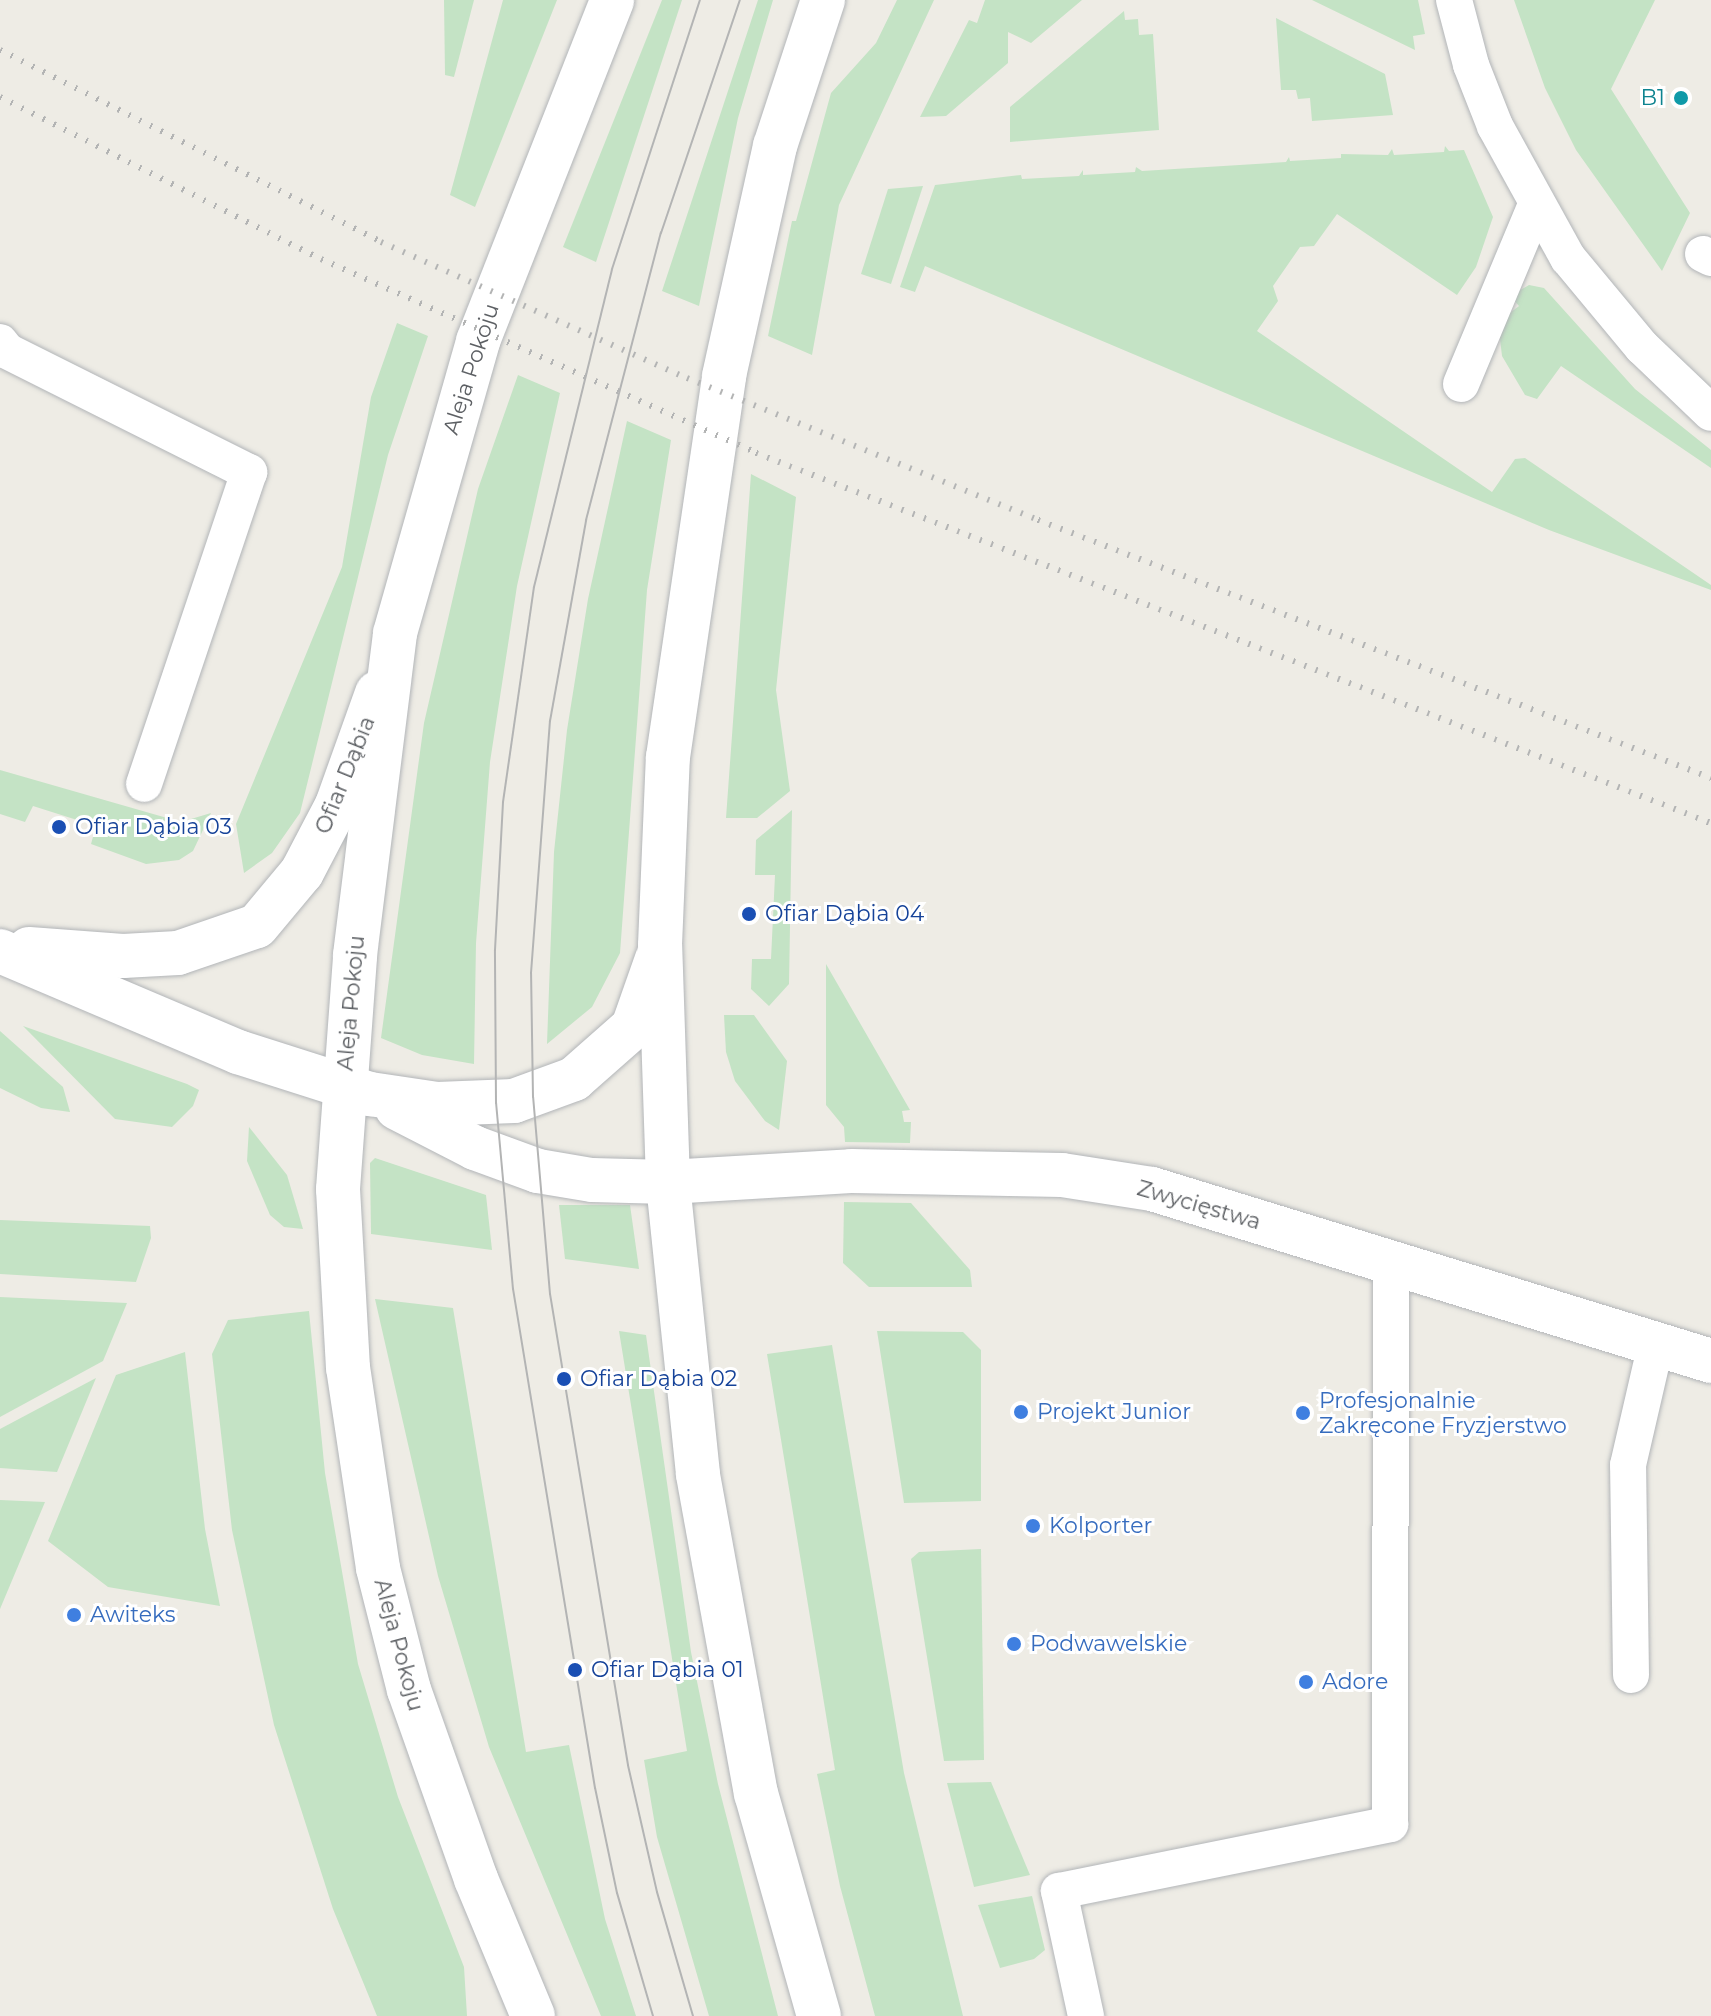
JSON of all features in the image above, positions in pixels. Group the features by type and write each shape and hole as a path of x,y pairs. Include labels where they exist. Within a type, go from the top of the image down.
{"main road":[{"name":"Aleja Pokoju","path":"533,2016 476,1879 409,1690 378,1568 339,1268 357,1090 370,813 395,633 478,341 612,0"},
{"path":"812,2007 756,1794 716,1578 683,1368 668,1182 660,945 668,757 724,376 775,146 823,0"},
{"name":"Ofiar Dąbia","path":"0,944 53,953 178,953 257,926 302,872 337,805 395,633"},
{"path":"357,1090 437,1104 488,1104 533,1097 574,1079 614,1048 641,1014 660,945"},
{"path":"0,951 189,1033 357,1090 520,1166 592,1180 668,1182"},
{"name":"Zwycięstwa","path":"668,1182 851,1171 1062,1175 1152,1189 1711,1361"}],"lane":[{"path":"1454,0 1471,65 1536,205 1568,258 1642,347 1711,413"},
{"path":"1461,384 1536,205"},
{"path":"0,342 7,351 249,472 144,784"},
{"path":"1086,2016 1059,1891 1390,1824 1391,1262"},
{"path":"1631,1675 1628,1465 1656,1344"}],"green space":[{"path":"444,0 474,0 454,77 445,75"},
{"path":"503,0 557,0 475,207 450,195"},
{"path":"662,0 682,0 596,262 563,247"},
{"path":"758,0 773,0 738,118 699,306 662,291"},
{"path":"897,0 934,0 839,205 812,355 768,336 792,221 796,221 831,93 876,43"},
{"path":"985,0 1082,0 1031,43 1008,32 1008,63 946,116 920,117 969,20 977,23"},
{"path":"1312,0 1418,0 1425,34 1413,36 1415,50"},
{"path":"1514,0 1655,0 1611,89 1690,213 1662,271 1576,150 1545,88"},
{"path":"1124,11 1125,20 1138,19 1139,35 1153,34 1159,130 1010,142 1010,107"},
{"path":"1276,18 1385,74 1393,115 1312,121 1310,98 1298,99 1296,90 1281,90"},
{"path":"1445,146 1449,151 1464,150 1493,217 1476,267 1457,295 1337,214 1314,246 1300,247 1273,286 1278,301 1257,331 1492,492 1515,459 1525,458 1711,585 1711,590 1549,530 925,266 915,292 900,287 935,185 1021,175 1022,179 1079,176 1083,170 1083,175 1135,172 1136,167 1142,171 1286,162 1289,157 1290,161 1341,158 1341,154 1388,155 1392,149 1394,155 1444,152"},
{"path":"923,186 891,284 861,274 888,189"},
{"path":"1529,285 1544,288 1635,389 1711,450 1711,468 1561,366 1537,399 1525,395 1502,356 1498,322 1519,306 1510,296"},
{"path":"397,323 428,336 388,455 300,813 272,853 244,873 236,824 342,567 371,397"},
{"path":"518,375 560,393 517,586 490,762 476,943 474,1064 422,1055 381,1038 424,723 478,489"},
{"path":"627,421 671,440 647,590 620,953 592,1007 547,1044 554,852 567,730 588,599"},
{"path":"751,474 796,497 776,690 790,791 757,818 726,818"},
{"path":"0,770 181,822 211,813 193,851 179,860 146,864 91,844 96,826 33,806 25,822 0,814"},
{"path":"792,810 789,984 769,1006 751,989 752,959 771,959 775,875 755,875 756,840"},
{"path":"826,964 910,1110 902,1111 904,1122 911,1122 910,1143 845,1142 844,1127 826,1105"},
{"path":"724,1015 754,1015 787,1061 779,1130 765,1121 735,1081 726,1052"},
{"path":"23,1026 187,1084 199,1090 193,1106 172,1127 115,1119"},
{"path":"0,1031 63,1087 70,1112 41,1108 0,1088"},
{"path":"249,1127 287,1175 303,1229 284,1227 270,1215 247,1161"},
{"path":"375,1158 486,1195 492,1250 371,1234 370,1163"},
{"path":"844,1202 911,1203 970,1270 972,1287 869,1287 843,1263"},
{"path":"559,1205 630,1205 639,1269 565,1259"},
{"path":"0,1220 150,1226 151,1238 136,1282 0,1274"},
{"path":"0,1297 127,1303 103,1361 0,1417"},
{"path":"375,1299 453,1308 526,1752 569,1745 605,1919 636,2016 601,2016 489,1747 438,1576"},
{"path":"309,1311 325,1473 358,1664 398,1797 464,1967 467,2016 377,2016 333,1909 274,1725 232,1530 212,1354 228,1320"},
{"path":"619,1331 646,1335 691,1652 718,1784 778,2016 709,2016 657,1837 644,1760 687,1751"},
{"path":"877,1331 963,1332 981,1350 981,1501 904,1503"},
{"path":"832,1345 904,1773 963,2016 875,2016 840,1886 817,1774 835,1770 767,1354"},
{"path":"185,1352 205,1529 220,1606 108,1587 48,1541 116,1375"},
{"path":"96,1378 57,1472 0,1468 0,1429"},
{"path":"0,1500 45,1502 0,1609"},
{"path":"981,1549 984,1760 944,1761 911,1559 919,1552"},
{"path":"991,1782 1030,1875 974,1887 947,1783"},
{"path":"1032,1896 1045,1950 1034,1959 1000,1968 978,1905"}],"tram line":[{"path":"653,2016 617,1893 595,1788 513,1289 496,1103 495,950 503,802 534,587 612,269 700,0"},
{"path":"693,2016 657,1892 628,1765 550,1294 533,1097 531,973 550,721 586,520 661,233 740,0"}],"railway":[{"path":"0,50 381,242 687,378 1038,520 1711,778"},
{"path":"0,97 321,259 756,453 1711,823"}],"place":[{"name":"B1","path":"1681,98"},
{"name":"Ofiar Dąbia 03","path":"59,827"},
{"name":"Ofiar Dąbia 04","path":"749,914"},
{"name":"Ofiar Dąbia 02","path":"564,1379"},
{"name":"Projekt Junior","path":"1021,1412"},
{"name":"Profesjonalnie Zakręcone Fryzjerstwo","path":"1303,1413"},
{"name":"Kolporter","path":"1033,1526"},
{"name":"Awiteks","path":"74,1615"},
{"name":"Podwawelskie","path":"1014,1644"},
{"name":"Ofiar Dąbia 01","path":"575,1670"},
{"name":"Adore","path":"1306,1682"}]}
